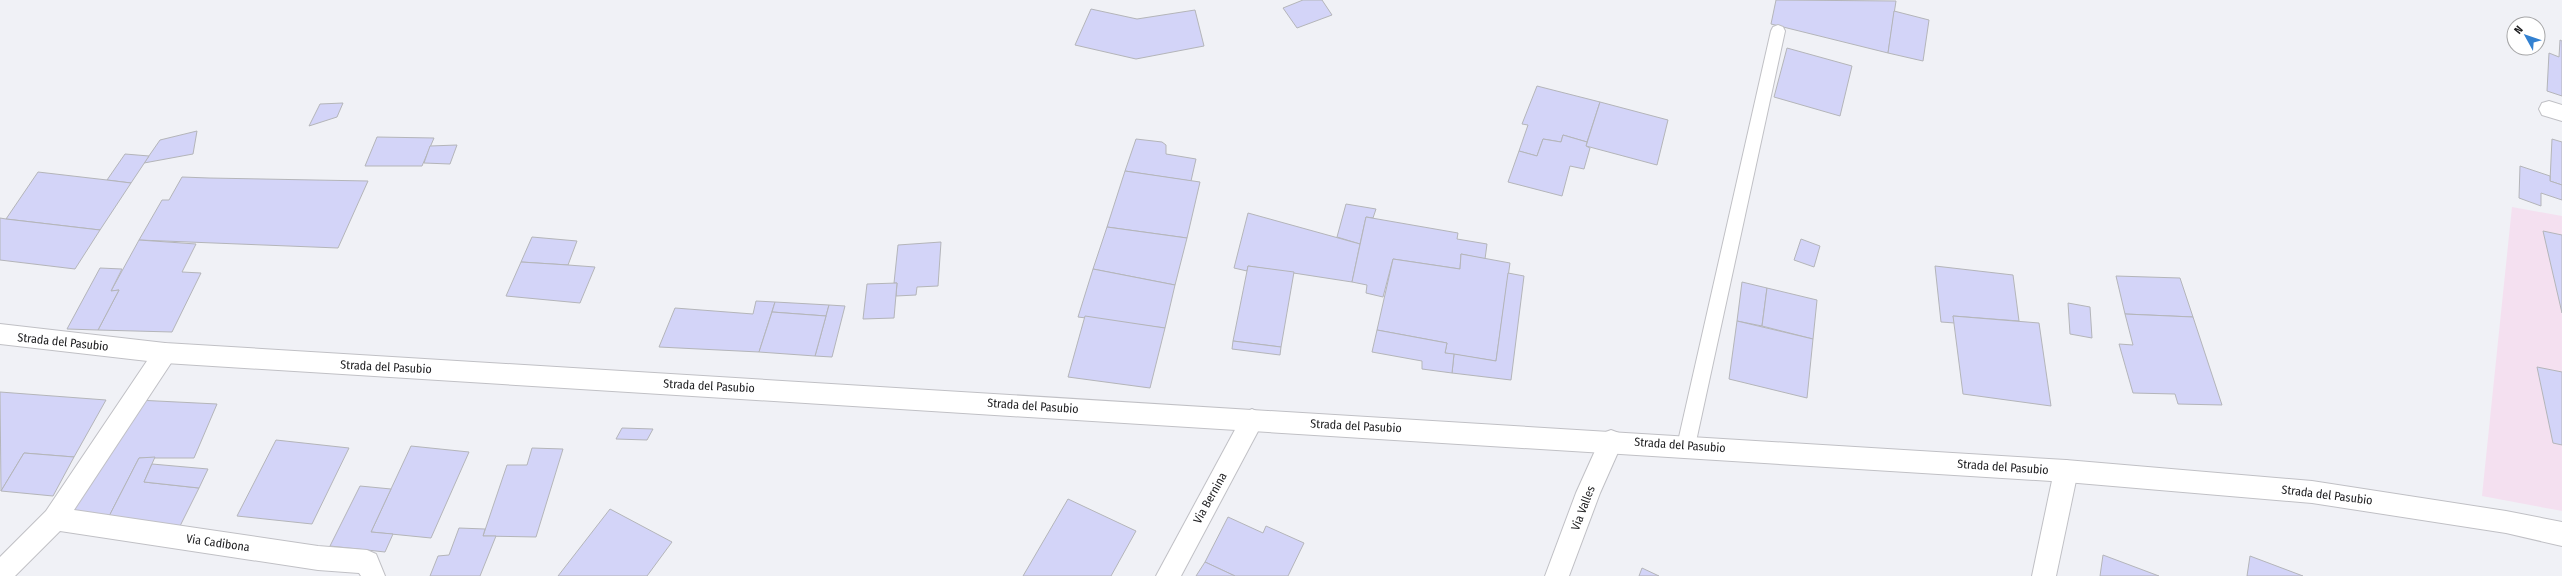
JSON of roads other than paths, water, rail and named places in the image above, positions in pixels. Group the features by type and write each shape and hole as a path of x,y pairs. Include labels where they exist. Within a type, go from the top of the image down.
{"main road":[{"name":"Strada del Pasubio","path":"0,334 165,353 1611,441 2066,471 2312,492 2506,522 2562,534"},
{"path":"0,574 54,519 165,353"},
{"name":"Via Bernina","path":"1168,576 1252,420"},
{"name":"Via Valles","path":"1557,576 1588,493 1611,441"},
{"name":"Strada del Pasubio","path":"2044,576 2066,471"},
{"name":"Via Cadibona","path":"54,519 318,558 367,562 373,576"}],"lane":[{"path":"1686,446 1778,31"}]}
